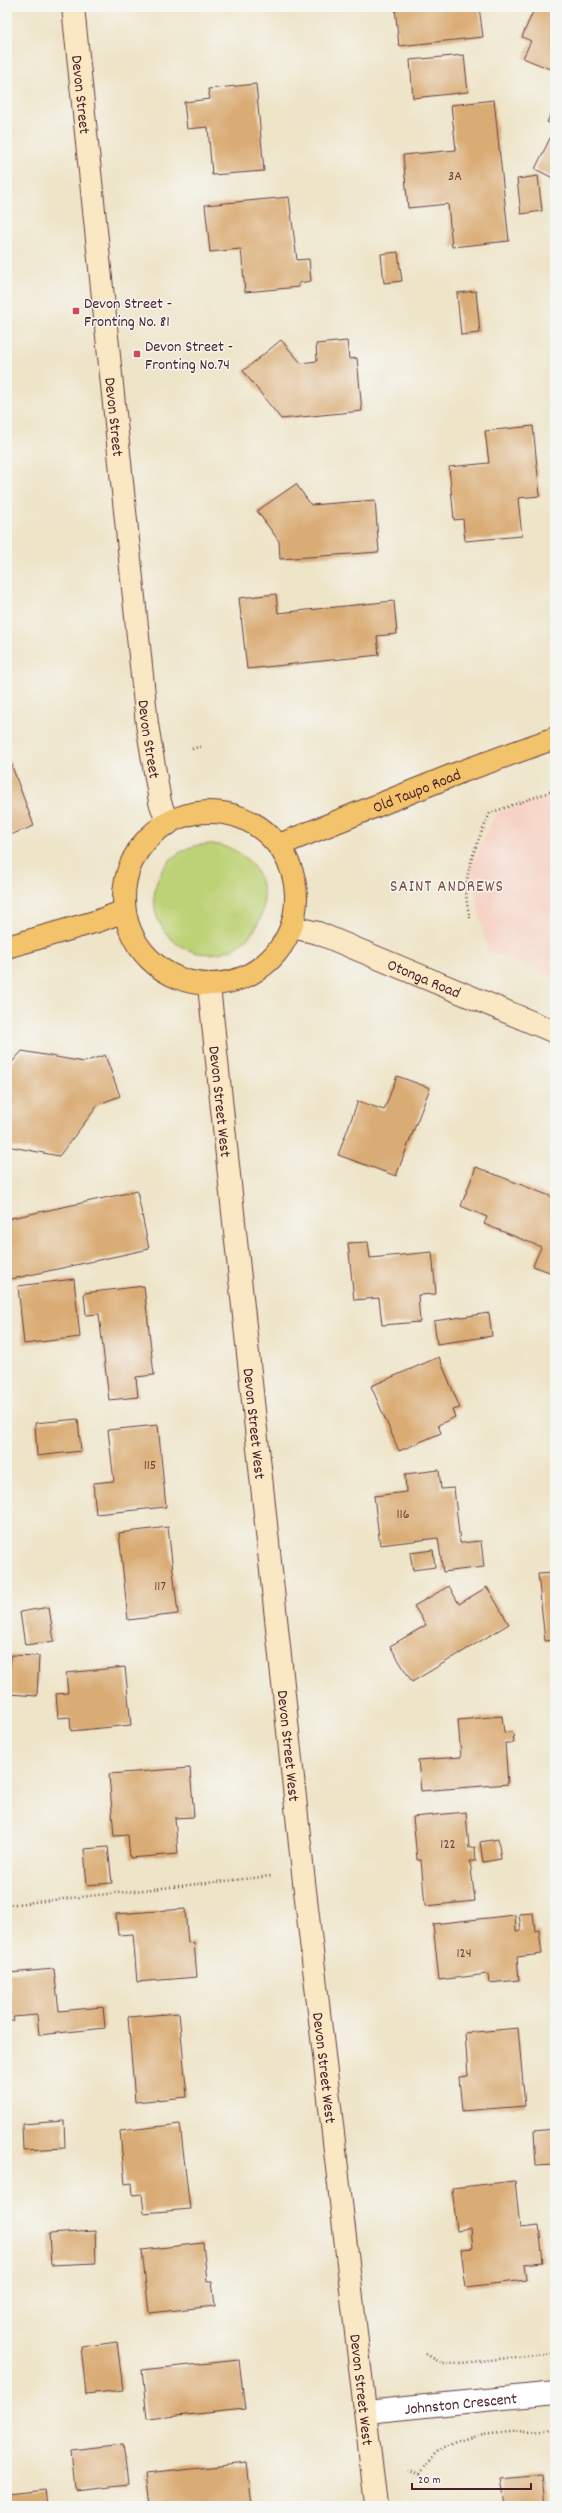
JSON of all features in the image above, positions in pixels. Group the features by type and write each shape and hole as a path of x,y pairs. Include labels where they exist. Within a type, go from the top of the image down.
{"highway":[{"name":"Old Taupo Road","path":"279,845 458,773 555,738"},
{"path":"205,811 233,814 258,825 279,845 290,863 296,884 297,906 292,927 279,951 260,970 236,981 209,986 186,982 163,971 145,955 131,935 124,911 124,889 129,868 139,848 153,834 168,824 178,818 205,811"},
{"path":"7,947 98,921 124,911"}],"main road":[{"name":"Devon Street","path":"73,7 147,724 160,802 168,824"},
{"name":"Otonga Road","path":"292,927 318,933 555,1032"},
{"name":"Devon Street West","path":"209,986 303,1873 376,2506"}],"street":[{"name":"Johnston Crescent","path":"366,2412 555,2393"}],"path":[{"path":"192,749 202,746"},
{"path":"470,918 466,904 467,871 490,813 555,790"},
{"path":"7,1905 303,1873"},
{"path":"426,2354 442,2363 461,2363 555,2353"},
{"path":"408,2469 419,2474 432,2457 448,2446 470,2438 555,2429"}],"shaded area":[{"path":"555,795 555,977 487,950 470,868 496,813"}],"green space":[{"path":"209,844 230,848 240,853 248,860 255,868 260,878 264,899 260,920 255,930 248,938 240,945 230,950 209,954 188,950 178,945 170,938 163,930 158,920 154,899 158,878 163,868 170,860 178,853 188,848"}],"building":[{"path":"395,7 479,7 483,37 399,46"},
{"path":"535,7 555,7 555,56 550,69 523,58 531,41 522,37"},
{"path":"464,55 468,92 413,98 410,60"},
{"path":"256,84 264,171 212,175 208,127 187,129 184,102 210,99 208,89"},
{"path":"494,100 509,241 452,247 448,204 408,208 403,155 456,150 451,105"},
{"path":"555,107 555,126 547,122"},
{"path":"555,128 555,179 535,169"},
{"path":"538,176 542,211 521,214 517,179"},
{"path":"289,197 297,260 309,259 311,281 299,283 299,287 245,292 241,249 210,252 205,205"},
{"path":"398,252 402,281 384,283 381,254"},
{"path":"476,291 480,333 461,335 457,293"},
{"path":"281,340 301,363 317,361 316,344 347,341 349,359 357,358 362,411 281,419 243,371"},
{"path":"533,426 540,496 518,498 522,536 465,541 463,519 454,520 449,467 489,463 485,431"},
{"path":"296,484 311,505 375,500 379,552 280,559 279,541 257,511"},
{"path":"276,594 278,613 394,601 397,634 377,636 379,655 247,669 239,598"},
{"path":"10,761 34,826 7,836 7,762"},
{"path":"22,1051 84,1062 105,1055 120,1096 99,1104 59,1156 7,1146 7,1068"},
{"path":"397,1076 430,1088 396,1176 338,1155 358,1101 384,1110"},
{"path":"476,1167 555,1198 555,1274 533,1266 541,1247 484,1224 487,1217 461,1206"},
{"path":"137,1191 149,1249 7,1280 7,1219"},
{"path":"368,1242 370,1258 432,1252 436,1294 418,1295 420,1322 382,1325 379,1298 354,1300 348,1243"},
{"path":"74,1279 80,1337 24,1344 18,1286"},
{"path":"144,1286 154,1375 136,1377 138,1397 109,1400 99,1314 86,1315 84,1293"},
{"path":"489,1313 492,1336 437,1344 434,1321"},
{"path":"439,1357 460,1408 452,1410 455,1417 438,1425 441,1433 399,1451 371,1386"},
{"path":"78,1419 81,1451 37,1456 35,1423"},
{"path":"158,1425 166,1507 96,1514 93,1483 114,1481 108,1430"},
{"path":"439,1470 441,1489 454,1488 460,1543 481,1541 484,1567 443,1572 438,1538 380,1545 374,1496 406,1492 405,1474"},
{"path":"168,1527 178,1614 128,1620 119,1533"},
{"path":"433,1550 435,1567 413,1570 410,1553"},
{"path":"555,1573 555,1640 545,1641 538,1574"},
{"path":"449,1586 459,1604 487,1587 509,1624 412,1682 390,1646 426,1625 414,1606"},
{"path":"49,1607 54,1641 25,1645 20,1612"},
{"path":"11,1655 39,1656 37,1696 9,1694"},
{"path":"125,1667 131,1725 71,1731 70,1717 58,1718 56,1694 68,1693 66,1673"},
{"path":"502,1716 504,1733 513,1732 514,1743 505,1743 508,1784 421,1791 418,1760 461,1757 458,1720"},
{"path":"190,1768 194,1817 175,1818 178,1854 130,1858 128,1835 114,1836 109,1774"},
{"path":"466,1812 469,1848 475,1847 476,1861 470,1861 475,1901 425,1906 421,1860 417,1860 413,1817"},
{"path":"498,1839 501,1859 483,1862 480,1842"},
{"path":"108,1847 112,1883 87,1885 84,1849"},
{"path":"185,1909 188,1943 194,1942 197,1977 137,1982 133,1934 118,1935 116,1914"},
{"path":"533,1913 535,1931 539,1930 542,1954 517,1957 519,1980 489,1983 488,1974 439,1980 433,1924 515,1915 516,1931 521,1930 519,1914"},
{"path":"551,1964 555,1964 555,1999 554,1999"},
{"path":"54,1969 59,2011 103,2007 105,2028 39,2035 37,2015 13,2017 14,2021 7,2021 7,1996 11,1996 9,1973"},
{"path":"179,2013 187,2097 135,2102 128,2017"},
{"path":"518,2028 525,2106 462,2111 459,2077 468,2076 465,2033"},
{"path":"64,2121 65,2148 23,2150 22,2124"},
{"path":"180,2124 190,2209 144,2213 142,2194 133,2195 132,2183 125,2184 120,2131"},
{"path":"555,2129 555,2165 536,2166 534,2131"},
{"path":"515,2181 520,2228 539,2226 543,2262 524,2264 526,2280 466,2287 461,2249 473,2248 471,2228 457,2230 452,2188"},
{"path":"95,2231 96,2263 51,2265 49,2234"},
{"path":"203,2243 207,2281 212,2281 215,2306 149,2313 142,2250"},
{"path":"117,2342 123,2390 86,2394 81,2347"},
{"path":"239,2360 245,2409 147,2419 142,2370"},
{"path":"123,2444 128,2484 75,2490 71,2450"},
{"path":"247,2463 252,2506 149,2506 145,2474"},
{"path":"542,2475 545,2506 505,2506 501,2479"},
{"path":"45,2490 47,2506 7,2506 7,2494"}],"place":[{"name":"Devon Street - Fronting No. 81","path":"76,311"},
{"name":"Devon Street - Fronting No.74","path":"137,354"}],"district":[{"name":"SAINT ANDREWS","path":"447,885"}]}
